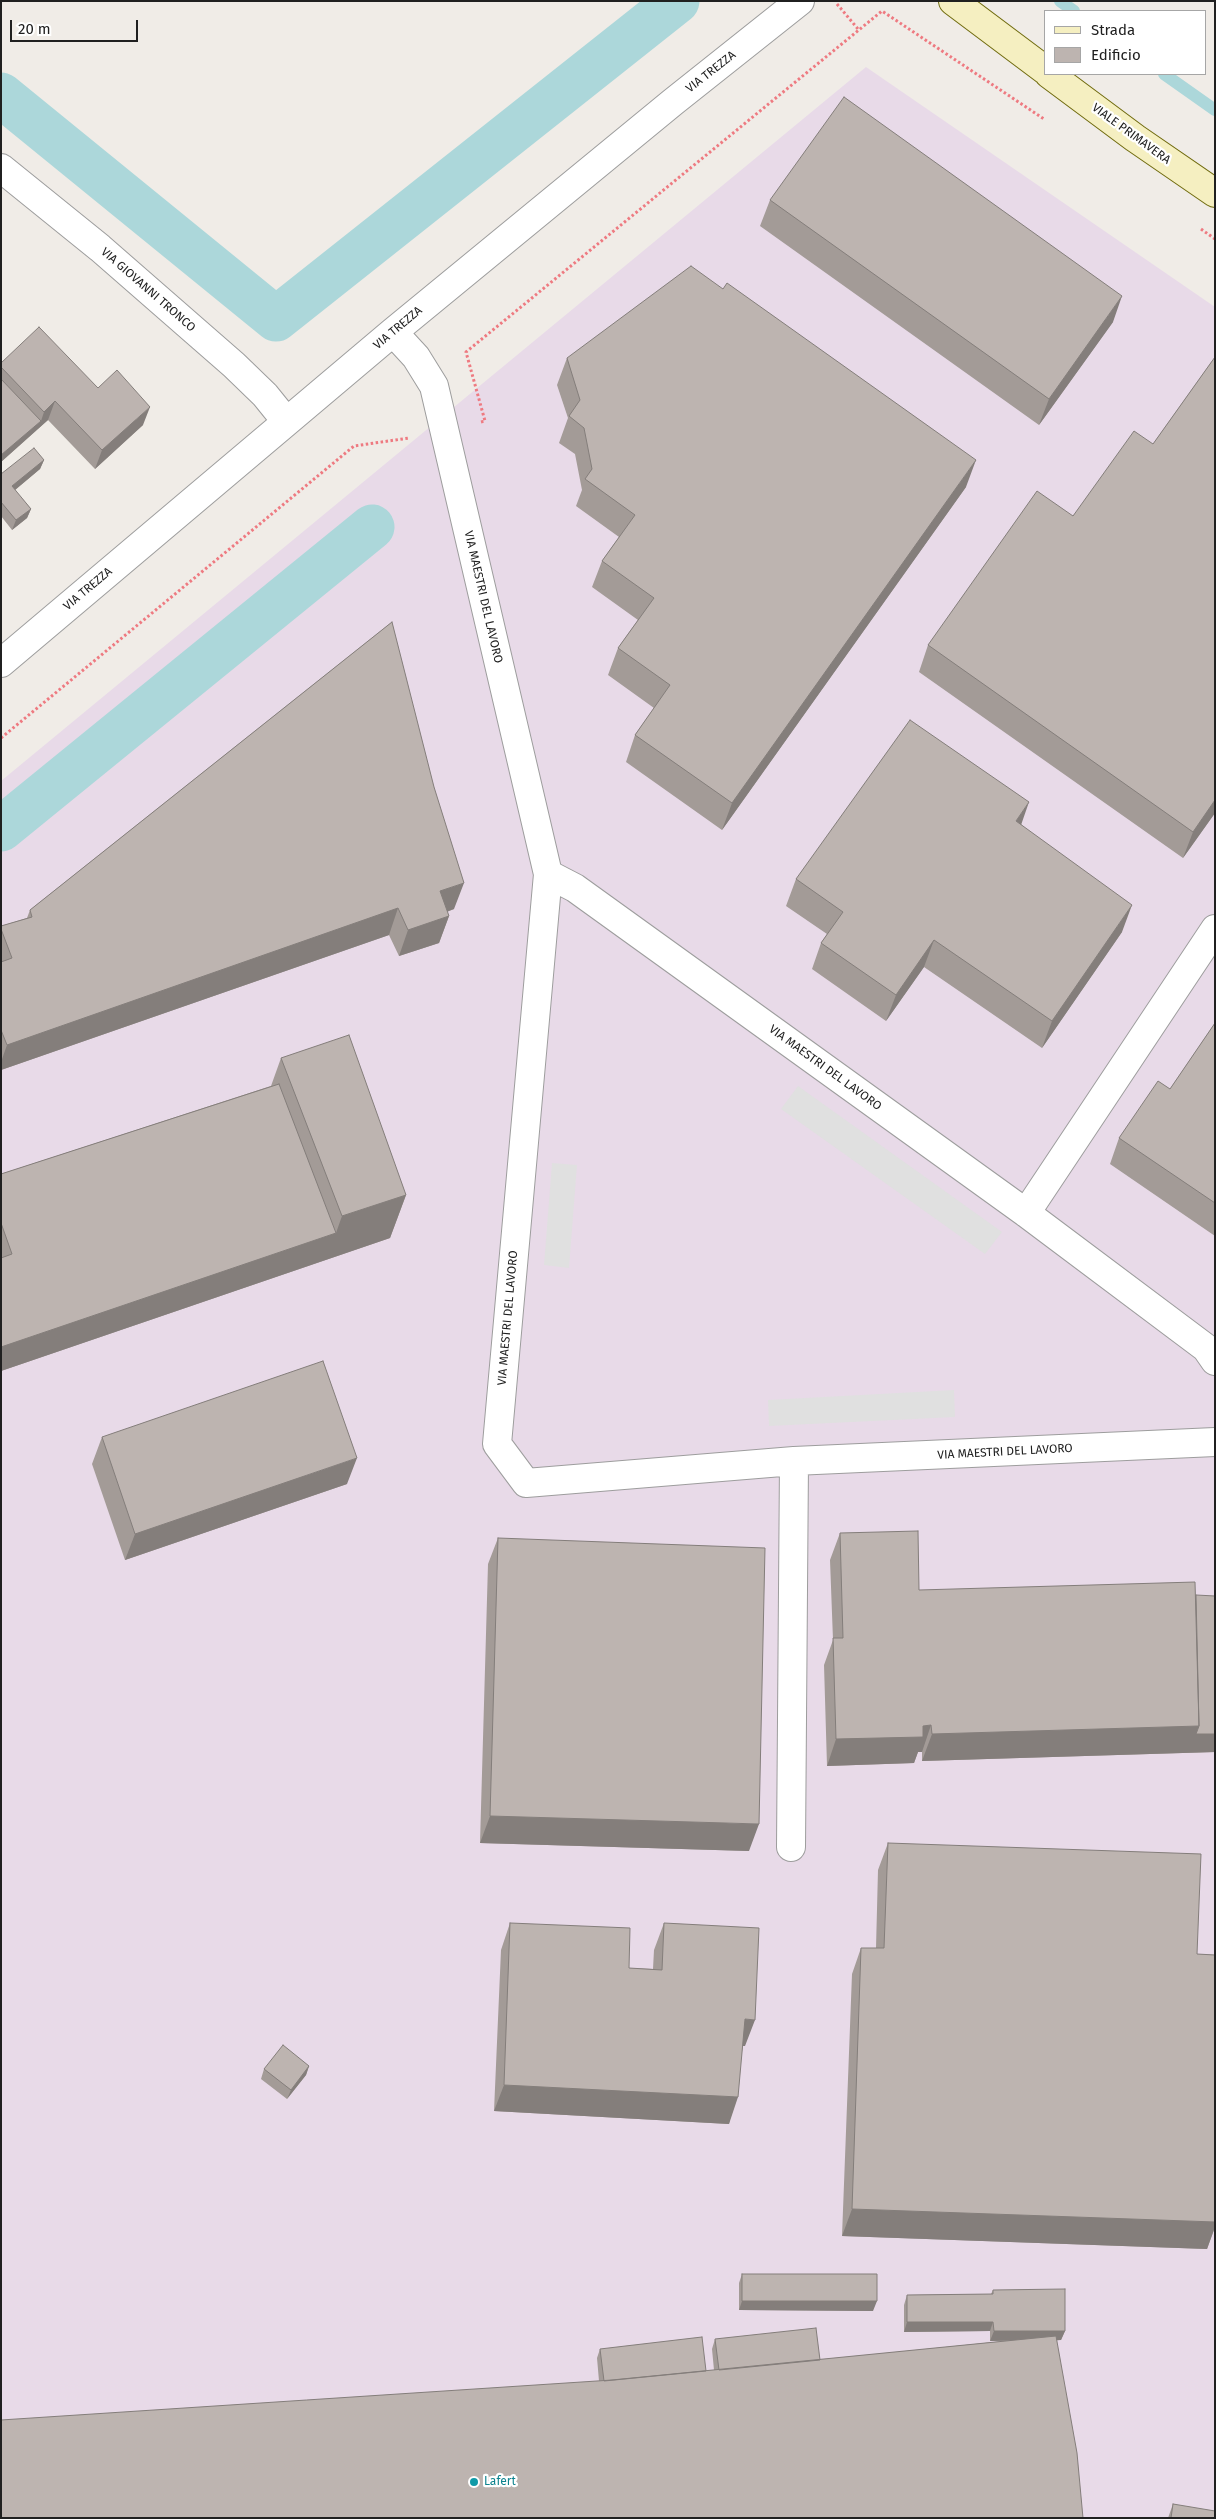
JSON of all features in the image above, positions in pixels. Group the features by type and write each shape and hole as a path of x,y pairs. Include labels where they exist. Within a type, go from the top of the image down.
{"main road":[{"path":"953,1 1044,69"},
{"name":"VIALE PRIMAVERA","path":"1050,75 1135,138 1215,193"}],"street":[{"name":"VIA TREZZA","path":"1,663 393,332 673,102 800,1"},
{"name":"VIA GIOVANNI TRONCO","path":"1,168 100,248 234,365 265,395 286,421"},
{"name":"VIA MAESTRI DEL LAVORO","path":"393,332 416,358 434,386 548,874 497,1444 526,1483 794,1461 1215,1442"},
{"name":"VIA MAESTRI DEL LAVORO","path":"548,874 575,888 1026,1213 1206,1348 1215,1361"},
{"path":"1026,1213 1215,929"},
{"path":"791,1847 794,1461"}],"path":[{"path":"835,1 858,29"},
{"path":"1,738 354,446 408,438 485,421 466,352 882,11 1048,122"},
{"path":"1199,228 1215,239"}],"shaded area":[{"path":"866,67 1215,307 1215,2518 1,2518 1,781"},
{"path":"798,1086 1002,1232 985,1254 781,1109"},
{"path":"552,1163 577,1165 569,1268 544,1265"},
{"path":"954,1390 955,1417 769,1426 768,1400"}],"building":[{"path":"844,97 1122,296 1049,399 770,200"},
{"path":"691,266 723,289 727,283 976,460 732,803 635,735 670,685 618,648 654,598 602,561 635,515 585,479 592,469 584,428 569,416 580,400 567,358"},
{"path":"39,327 98,388 117,370 150,407 102,450 55,401 44,412 1,367 1,363"},
{"path":"1215,357 1215,800 1193,832 928,645 1037,491 1073,516 1134,431 1153,444"},
{"path":"1,379 41,421 1,455"},
{"path":"34,448 44,460 12,486 31,509 16,520 1,502 1,474"},
{"path":"392,622 434,787 464,883 440,891 449,916 408,930 398,908 7,1045 1,1030 1,962 12,958 1,926 32,917 30,910"},
{"path":"910,720 1029,802 1016,821 1132,905 1052,1021 934,940 896,995 821,943 843,912 796,879"},
{"path":"1215,1023 1215,1203 1119,1138 1158,1081 1170,1089"},
{"path":"349,1035 406,1195 342,1216 281,1058"},
{"path":"279,1084 336,1233 1,1347 1,1258 12,1254 1,1223 1,1174"},
{"path":"323,1361 357,1458 135,1534 102,1437"},
{"path":"918,1531 919,1590 1195,1582 1199,1726 932,1734 931,1725 923,1726 923,1737 836,1739 833,1638 843,1638 840,1533"},
{"path":"498,1538 765,1548 759,1824 490,1816"},
{"path":"1196,1595 1215,1596 1215,1734 1196,1734 1199,1726"},
{"path":"888,1843 1201,1854 1197,1954 1215,1955 1215,2222 852,2209 861,1948 884,1948"},
{"path":"510,1923 630,1928 629,1968 662,1970 664,1923 759,1928 755,2020 745,2019 738,2097 504,2085"},
{"path":"283,2045 309,2066 291,2090 264,2069"},
{"path":"742,2274 877,2274 877,2301 742,2301"},
{"path":"1065,2289 1065,2331 994,2331 993,2322 907,2322 907,2295 993,2294 993,2290"},
{"path":"816,2328 820,2360 719,2370 715,2339"},
{"name":"Lafert","path":"1056,2336 1077,2453 1083,2518 1,2518 1,2420 612,2380"},
{"path":"702,2337 706,2371 604,2381 600,2349"},
{"path":"1173,2504 1215,2511 1215,2518 1171,2518"}],"waterway":[{"path":"1,95 276,319 677,1"},
{"path":"1060,1 1073,10"},
{"path":"1165,75 1215,110"},
{"path":"1,829 372,527"}],"place":[{"name":"Lafert","path":"474,2482"}]}
